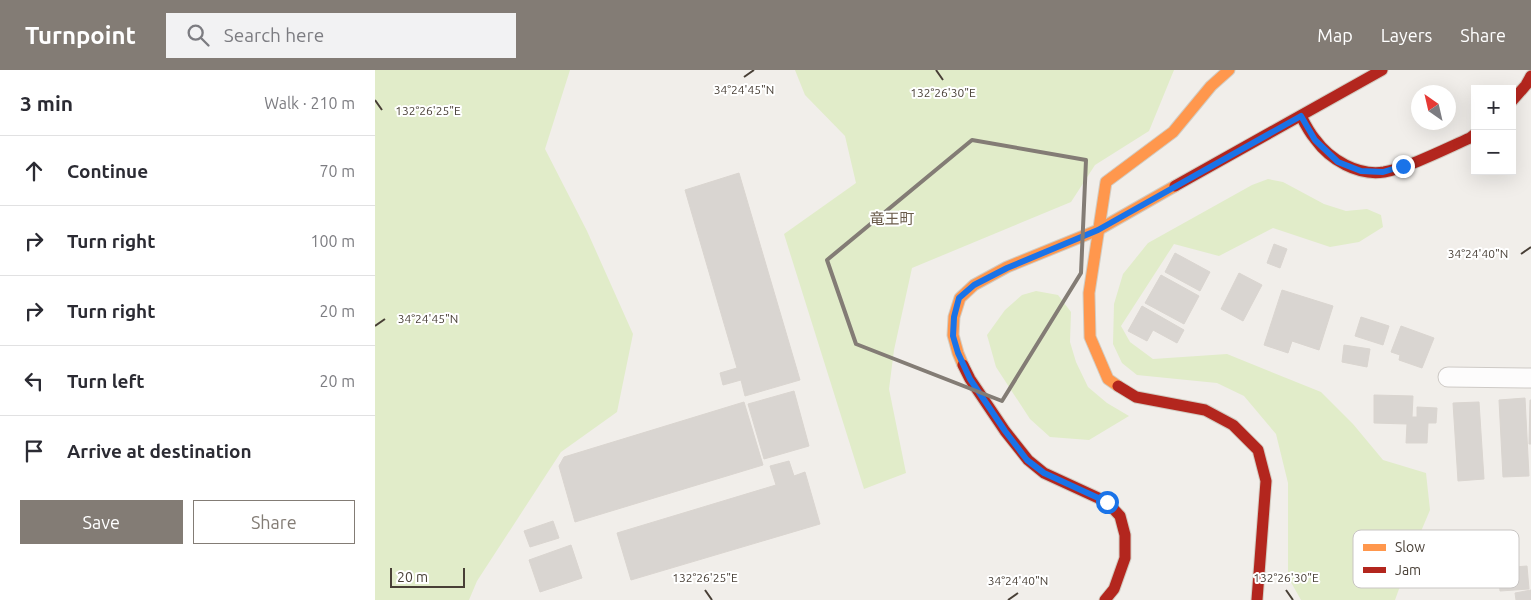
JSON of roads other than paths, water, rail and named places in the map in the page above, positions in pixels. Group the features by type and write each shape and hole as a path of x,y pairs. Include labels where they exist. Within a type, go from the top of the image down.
{"street":[{"path":"1229,70 1211,86 1173,132 1105,182 1089,293 1090,337 1108,379 1136,398 1205,410 1233,425 1259,450 1266,481 1257,600"},
{"path":"1105,600 1114,588 1125,558 1125,535 1120,516 1107,502 1044,473 1027,460 1005,431 970,379 958,353 953,336 954,317 959,298 974,285 1007,268 1098,230 1381,70"},
{"path":"1516,96 1531,76"},
{"path":"1301,116 1315,140 1338,162 1361,171 1383,172 1403,166 1471,137"},
{"path":"1448,377 1531,378"}],"district":[{"name":"竜王町","path":"892,219"}]}
